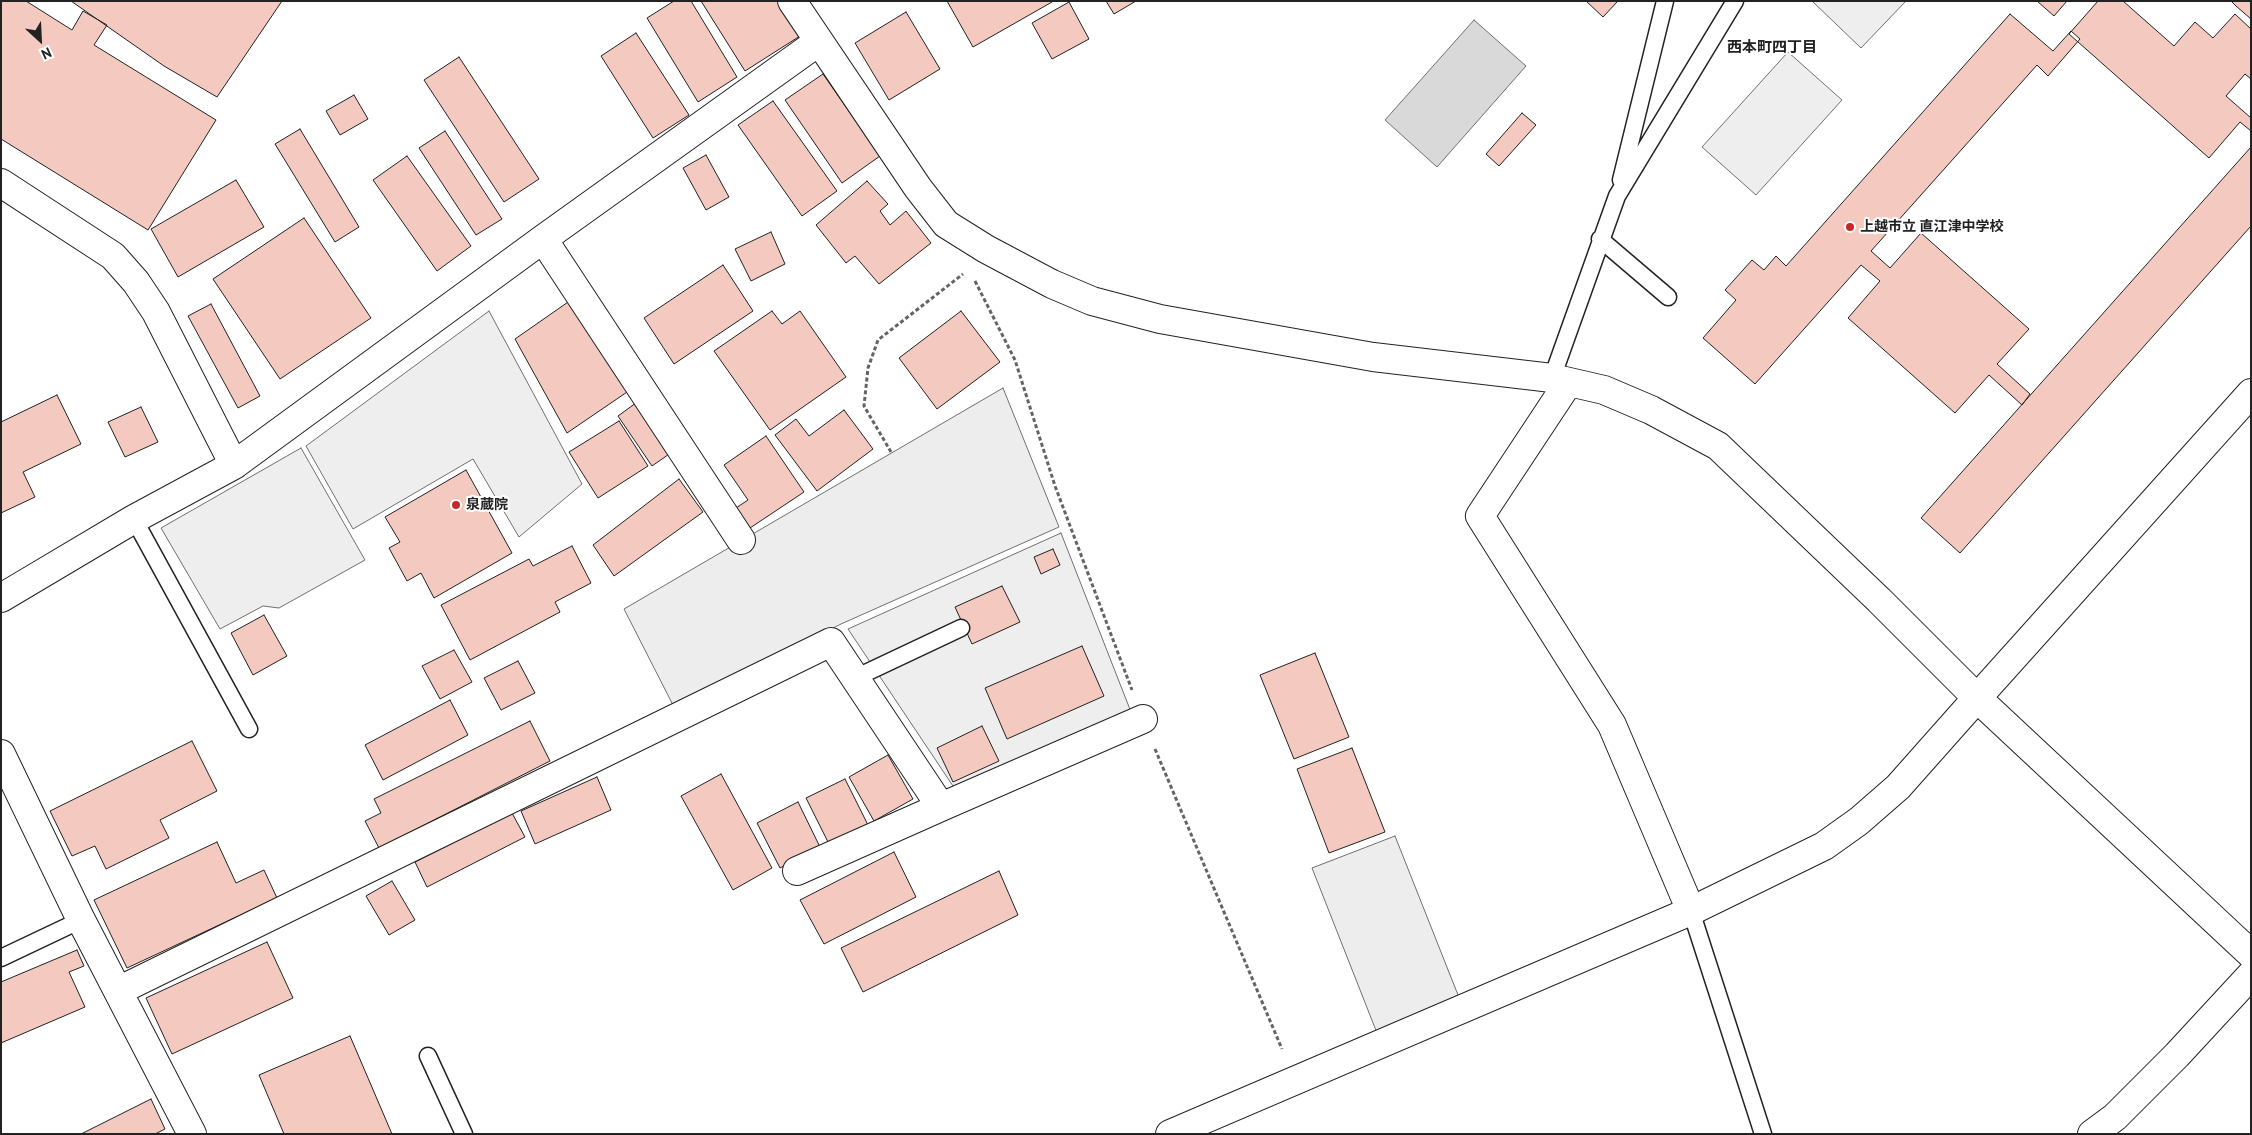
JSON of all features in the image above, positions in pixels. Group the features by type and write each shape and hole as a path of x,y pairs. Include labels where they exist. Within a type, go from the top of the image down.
{"street":[{"path":"792,1 918,188 946,224 1052,284 1092,301 1169,320 1373,357 1560,381 1604,390 1651,410 1718,446 1879,600 1977,698 2251,954"},
{"path":"1,598 134,519 234,465 542,239 818,42"},
{"path":"1,182 113,256 136,282 156,312 234,465"},
{"path":"542,239 741,540"},
{"path":"1560,381 1480,516 1612,725 1691,911"},
{"path":"1170,1134 1691,911 1824,846 1859,821 1898,787 2251,393"},
{"path":"118,991 831,642 941,807"},
{"path":"797,871 1143,719"},
{"path":"1,754 81,920 192,1134"},
{"path":"2092,1134 2115,1117 2177,1055 2251,975"}],"lane":[{"path":"1560,381 1600,239 1617,196 1665,1"},
{"path":"1617,196 1735,1"},
{"path":"1600,239 1668,297"},
{"path":"134,519 249,729"},
{"path":"855,678 961,628"},
{"path":"1691,911 1763,1134"},
{"path":"1,958 81,920"},
{"path":"428,1056 464,1134"}],"path":[{"path":"891,452 864,406 868,368 878,340 969,269"},
{"path":"973,277 1015,360 1055,486 1143,719 1295,1080"}],"shaded area":[{"path":"1812,1 1906,1 1861,48"},
{"path":"1474,20 1526,66 1437,167 1385,120"},
{"path":"1788,52 1842,100 1756,195 1702,147"},
{"path":"489,311 582,484 519,537 473,459 353,529 306,446"},
{"path":"1003,388 1059,527 841,624 674,707 624,609"},
{"path":"301,448 365,560 279,608 263,606 220,629 161,528"},
{"path":"1061,533 1131,712 955,789 848,629"},
{"path":"1395,836 1460,1000 1377,1033 1312,868"}],"building":[{"path":"1,1 26,1 72,30 83,11 107,25 94,45 216,120 148,230 1,139"},
{"path":"71,1 282,1 217,97 164,66"},
{"path":"674,1 691,1 737,77 698,102 647,18"},
{"path":"701,1 778,1 800,36 745,71"},
{"path":"947,1 1052,1 1052,2 973,47"},
{"path":"1106,1 1136,1 1114,14"},
{"path":"1586,1 1616,1 1617,2 1603,17"},
{"path":"2037,1 2067,1 2054,16"},
{"path":"2098,1 2123,1 2174,46 2195,22 2213,38 2235,14 2251,29 2251,79 2245,74 2226,96 2251,118 2251,131 2240,122 2209,158 2069,34"},
{"path":"2231,1 2251,1 2251,19 2236,6"},
{"path":"1069,2 1089,39 1052,59 1032,23"},
{"path":"906,12 940,69 889,100 855,43"},
{"path":"2010,14 2053,51 2071,31 2080,39 2048,76 2037,65 1871,251 1890,268 1921,233 2029,329 1997,364 2030,394 2022,405 1989,375 1955,413 1848,318 1880,281 1861,265 1755,384 1703,338 1736,300 1725,290 1752,260 1764,270 1776,256 1786,266"},
{"path":"636,33 689,115 653,138 601,56"},
{"path":"459,57 539,179 504,202 424,80"},
{"path":"823,74 880,156 842,183 785,100"},
{"path":"354,95 368,119 340,135 326,111"},
{"path":"773,101 837,191 802,216 738,125"},
{"path":"1522,113 1536,125 1499,166 1486,154"},
{"path":"300,129 359,227 335,242 275,144"},
{"path":"445,131 502,219 476,235 419,148"},
{"path":"2251,147 2251,226 1960,553 1921,518"},
{"path":"706,155 729,197 706,210 683,168"},
{"path":"407,156 471,246 437,271 373,180"},
{"path":"236,180 264,227 178,277 151,229"},
{"path":"867,181 888,204 880,211 890,225 906,211 931,243 879,284 855,256 846,263 816,225"},
{"path":"304,218 371,318 280,379 213,279"},
{"path":"771,232 785,264 751,281 735,249"},
{"path":"723,265 753,311 674,364 644,318"},
{"path":"571,300 630,390 567,433 515,339"},
{"path":"211,304 260,396 238,408 188,316"},
{"path":"772,311 782,324 800,311 846,377 770,430 714,351"},
{"path":"961,311 1000,362 937,409 899,358"},
{"path":"57,395 81,444 23,472 35,497 1,513 1,422"},
{"path":"640,400 675,450 652,466 618,416"},
{"path":"141,407 158,442 125,457 108,422"},
{"path":"844,410 873,449 817,491 775,435 796,419 809,436"},
{"path":"619,421 648,466 598,498 569,452"},
{"path":"766,436 804,492 750,528 736,508 748,500 724,465"},
{"path":"466,470 512,553 434,598 421,573 407,581 389,548 400,542 385,517"},
{"path":"679,479 703,512 614,576 593,545"},
{"path":"572,546 591,583 555,602 560,612 470,660 441,605 529,559 533,566"},
{"path":"1053,549 1060,565 1041,574 1034,557"},
{"path":"1002,586 1020,622 972,644 955,607"},
{"path":"264,615 287,656 253,675 231,633"},
{"path":"1082,646 1104,696 1007,739 985,688"},
{"path":"454,650 472,682 440,699 422,666"},
{"path":"1315,653 1349,737 1294,759 1260,675"},
{"path":"518,661 535,693 501,710 484,678"},
{"path":"450,700 468,735 383,780 365,745"},
{"path":"530,721 550,761 379,848 365,821 381,813 374,799"},
{"path":"982,726 999,761 953,782 937,748"},
{"path":"192,741 217,791 160,820 169,838 106,869 95,846 72,856 50,811"},
{"path":"1352,748 1385,832 1329,853 1297,769"},
{"path":"888,755 913,799 874,821 849,777"},
{"path":"721,774 772,868 733,890 681,796"},
{"path":"597,777 611,810 535,844 521,811"},
{"path":"845,779 868,825 829,844 806,798"},
{"path":"798,802 820,847 780,868 757,823"},
{"path":"512,813 525,837 427,887 415,862"},
{"path":"217,842 236,883 264,870 277,898 127,968 94,900"},
{"path":"894,852 916,897 824,944 800,900"},
{"path":"999,871 1018,915 863,992 841,948"},
{"path":"392,881 415,920 389,935 366,896"},
{"path":"267,942 293,998 172,1054 146,998"},
{"path":"77,950 84,966 69,972 85,1007 1,1043 1,982"},
{"path":"350,1036 392,1134 284,1134 259,1075"},
{"path":"151,1099 165,1129 155,1134 81,1134"}],"place":[{"name":"上越市立 直江津中学校","path":"1850,227"},
{"name":"泉蔵院","path":"456,505"}],"district":[{"name":"西本町四丁目","path":"1772,48"}]}
